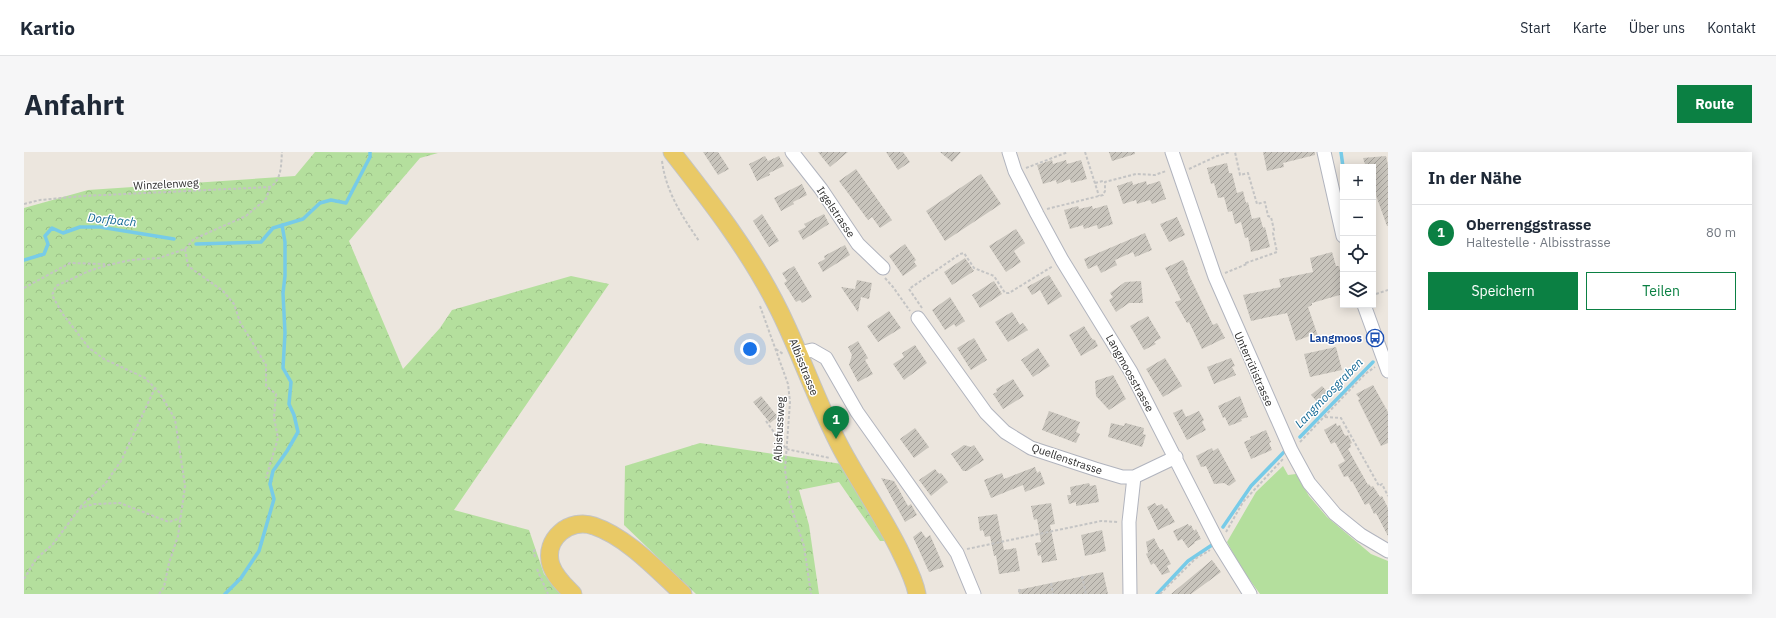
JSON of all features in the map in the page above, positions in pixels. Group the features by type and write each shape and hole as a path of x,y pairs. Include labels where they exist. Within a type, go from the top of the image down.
{"main road":[{"name":"Albisstrasse","path":"667,158 721,215 749,257 779,311 799,353 820,407 845,455 893,537 911,574 916,594"},
{"path":"573,594 553,570 550,561 550,551 555,537 564,529 573,525 583,524 594,526 609,533 642,557 683,594"}],"street":[{"name":"Irgelstrasse","path":"792,152 822,189 858,244 883,268"},
{"name":"Langmoosstrasse","path":"1009,152 1015,172 1062,260 1131,372 1176,457 1218,544 1250,594"},
{"name":"Unterrütistrasse","path":"1172,152 1215,277 1291,450 1309,483 1335,514 1361,535 1388,551"},
{"path":"1324,152 1340,223"},
{"path":"1365,308 1386,367"},
{"name":"Quellenstrasse","path":"920,313 986,412 1005,432 1031,448 1053,456 1122,476 1134,477"},
{"path":"799,353 812,350 826,358 857,412 957,553 974,594"},
{"path":"1130,594 1129,522 1134,477 1176,457"}],"path":[{"path":"159,594 164,588 169,563 178,536 185,486 175,419 159,392 145,378 111,363 88,348 62,313 52,295 56,286 88,270 108,264 131,260 159,258 185,249 194,239 246,216 266,199 270,187 276,184 282,152"},
{"path":"1037,164 1068,152"},
{"path":"1085,152 1099,196"},
{"path":"1095,183 1136,174 1156,175 1178,170 1230,152"},
{"path":"1215,277 1247,264 1246,263 1277,252 1271,217 1268,216 1264,202 1257,204 1248,173 1240,175 1235,152"},
{"path":"667,158 665,177 675,205 699,241"},
{"path":"1037,214 1044,210 1103,195 1105,191 1105,182"},
{"name":"Winzelenweg","path":"24,204 40,200 83,196 270,187"},
{"path":"185,249 188,266 222,291 234,304 240,322 266,365 266,386 276,394 274,418 278,438 266,478"},
{"path":"883,268 882,274 913,315 920,313 909,289 960,254 964,253 967,255 974,268 994,276 1005,293 1009,293 1056,264"},
{"path":"24,288 70,263 108,264"},
{"path":"1376,294 1388,290"},
{"name":"Albisfussweg","path":"759,302 788,384 790,402 785,470 789,496 804,546 811,594"},
{"path":"1298,443 1304,440 1365,374 1376,366 1386,367"},
{"path":"24,578 36,559 53,544 80,508 105,484 121,461 155,388"},
{"path":"1325,417 1341,418 1368,468 1380,486 1382,484 1388,496"},
{"path":"766,421 786,449 836,458 845,455"},
{"path":"1160,594 1195,559 1218,544 1225,535 1242,502 1278,463"},
{"path":"80,508 94,504 120,503 169,522 180,518"},
{"path":"963,550 1101,521 1129,522"},
{"path":"1082,576 1086,594"},
{"path":"1051,583 1053,594"},
{"path":"1019,589 1020,594"}],"green space":[{"path":"315,152 438,153 420,158 349,241 403,369 440,328 452,310 571,276 609,284 454,510 529,530 544,574 563,594 24,594 24,208 88,190 295,176"},
{"path":"700,443 842,464 888,541 880,541 839,482 799,490 809,525 819,594 696,594 624,525 625,466"},
{"path":"1283,466 1288,475 1296,474 1309,496 1327,517 1371,554 1388,561 1388,594 1260,594 1241,568 1227,542 1256,492"}],"building":[{"path":"703,152 718,152 729,169 718,175"},
{"path":"818,152 848,152 830,167"},
{"path":"886,152 903,152 910,162 898,170"},
{"path":"940,152 961,152 952,162"},
{"path":"1109,152 1135,152 1135,154 1112,161"},
{"path":"1263,152 1315,152 1315,155 1283,163 1284,167 1267,171"},
{"path":"765,156 768,161 779,156 784,166 757,181 749,164"},
{"path":"1386,156 1388,165 1388,226 1376,195 1376,164 1365,164 1363,158"},
{"path":"1052,160 1053,164 1066,160 1067,164 1081,160 1087,179 1071,183 1070,179 1057,184 1056,180 1043,184 1037,165"},
{"path":"1227,163 1229,173 1232,173 1237,193 1243,191 1246,203 1248,202 1252,219 1260,217 1263,228 1265,227 1270,247 1251,252 1248,237 1245,238 1241,222 1235,224 1232,211 1228,212 1224,197 1218,198 1214,183 1211,184 1207,168"},
{"path":"856,169 892,220 880,228 872,217 868,220 839,181"},
{"path":"981,174 1001,204 945,241 926,211"},
{"path":"1132,181 1133,185 1146,181 1147,185 1160,181 1166,199 1152,204 1150,200 1137,204 1136,200 1123,204 1117,186"},
{"path":"802,184 807,195 793,202 794,204 781,211 774,198"},
{"path":"1107,205 1113,224 1098,229 1097,225 1084,229 1083,225 1070,229 1064,210 1078,206 1079,209 1092,206 1093,209"},
{"path":"762,214 779,241 769,247 753,221"},
{"path":"824,214 829,224 803,240 798,231 806,227 804,224"},
{"path":"1177,217 1185,235 1169,242 1160,224"},
{"path":"1016,229 1025,243 1014,251 1021,262 1006,272 989,246"},
{"path":"1145,233 1152,250 1135,257 1133,252 1115,260 1117,265 1101,273 1097,265 1088,269 1084,259"},
{"path":"905,244 916,260 914,262 917,266 903,276 889,256"},
{"path":"845,245 850,255 823,272 818,263 825,259 824,256"},
{"path":"1332,252 1336,266 1339,266 1340,270 1340,295 1312,303 1312,305 1308,307 1318,336 1312,335 1296,341 1287,313 1251,321 1243,295 1281,287 1279,279 1313,272 1310,258"},
{"path":"965,258 974,271 952,285 944,272"},
{"path":"1183,260 1213,325 1217,323 1225,338 1202,349 1189,322 1187,323 1175,302 1181,300 1165,268"},
{"path":"794,266 812,297 802,303 800,300 796,302 784,283 787,281 782,273"},
{"path":"1049,275 1062,296 1048,305 1040,290 1032,295 1027,287"},
{"path":"857,280 872,283 869,299 861,297 858,312 841,287 855,289"},
{"path":"994,281 1002,294 980,308 972,295"},
{"path":"1141,281 1143,303 1129,303 1116,312 1109,300 1113,297 1110,293 1125,282"},
{"path":"950,297 965,321 956,327 954,324 945,330 932,310"},
{"path":"889,311 901,328 878,342 867,326"},
{"path":"1012,312 1020,325 1023,323 1028,330 1008,342 995,322"},
{"path":"1148,316 1161,338 1154,342 1156,344 1144,350 1130,326"},
{"path":"1084,326 1098,346 1081,356 1069,335"},
{"path":"974,338 987,360 971,370 957,348"},
{"path":"858,341 868,358 865,360 873,374 858,382 849,365 852,355 848,347"},
{"path":"915,345 927,363 904,380 893,364 904,357 902,353"},
{"path":"1336,347 1342,370 1310,377 1304,354"},
{"path":"1038,348 1050,366 1033,377 1021,360"},
{"path":"1165,358 1182,386 1163,397 1146,369"},
{"path":"1231,358 1235,366 1232,367 1236,375 1214,384 1207,367"},
{"path":"1113,375 1126,399 1109,410 1096,396 1095,381"},
{"path":"1013,379 1024,396 1003,409 993,394 997,392 996,389"},
{"path":"1373,385 1388,412 1388,443 1381,446 1358,400 1360,399 1356,394"},
{"path":"1322,386 1331,396 1320,405 1311,395"},
{"path":"761,396 778,417 770,423 753,402"},
{"path":"1240,396 1248,417 1229,426 1225,417 1223,418 1218,406"},
{"path":"1182,409 1186,417 1199,411 1204,420 1202,422 1206,430 1187,440 1173,413"},
{"path":"1049,411 1080,422 1076,432 1080,434 1076,443 1042,430"},
{"path":"1111,423 1124,426 1125,423 1144,428 1143,434 1146,435 1142,447 1108,437"},
{"path":"1336,423 1337,426 1340,425 1346,436 1348,435 1352,443 1350,444 1351,447 1348,449 1368,485 1369,484 1371,487 1373,486 1380,497 1382,496 1388,508 1388,536 1369,503 1365,505 1352,481 1351,482 1348,476 1344,477 1338,465 1345,461 1335,442 1331,444 1324,430"},
{"path":"915,428 929,447 914,458 900,439"},
{"path":"1266,430 1271,442 1269,443 1272,450 1251,459 1244,442 1251,439 1250,437"},
{"path":"964,445 971,447 974,445 984,460 967,471 963,471 951,454"},
{"path":"1212,448 1213,451 1218,448 1236,481 1229,486 1224,483 1214,484 1206,466 1201,467 1196,456"},
{"path":"1035,467 1037,473 1040,471 1045,484 1025,492 1023,485 991,498 984,480 1002,473 1004,479"},
{"path":"935,469 939,474 941,473 948,482 931,496 919,480"},
{"path":"881,478 894,481 908,506 911,504 917,515 905,522"},
{"path":"1089,483 1090,486 1096,485 1099,502 1076,506 1076,502 1069,504 1067,495 1071,495 1070,487"},
{"path":"1051,503 1055,524 1050,525 1057,560 1042,563 1041,555 1038,556 1035,543 1041,542 1037,519 1034,520 1031,506"},
{"path":"1155,503 1157,506 1162,504 1165,509 1167,508 1175,522 1158,530 1147,507"},
{"path":"997,514 1004,550 1016,548 1020,571 999,574 996,555 994,556 990,536 985,537 983,530 980,531 978,517"},
{"path":"1188,524 1189,526 1191,525 1194,531 1196,529 1201,539 1194,542 1195,543 1188,548 1182,539 1178,541 1173,531"},
{"path":"1102,530 1106,551 1085,556 1081,535"},
{"path":"921,531 926,538 930,535 944,567 929,572 913,537"},
{"path":"1154,538 1159,548 1161,550 1163,549 1171,564 1167,566 1170,572 1162,575 1154,563 1151,565 1146,554 1148,553 1146,542"},
{"path":"1212,560 1221,572 1191,594 1171,594"},
{"path":"1103,572 1108,594 1019,594 1018,590"}],"waterway":[{"name":"Dorfbach","path":"196,244 261,242 273,228 303,219 320,203 331,200 346,203 370,157 370,152"},
{"path":"1341,152 1343,164"},
{"path":"225,594 241,578 259,551 274,499 270,484 273,471 298,432 294,415 289,404 291,382 283,368 285,333 283,293 285,276 285,242 282,225"},
{"name":"Dorfbach","path":"24,260 44,254 48,244 45,236 52,228 63,233 80,227 100,227 174,239"},
{"name":"Langmoosgraben","path":"1300,437 1373,362"},
{"name":"Langmoosgraben","path":"1223,527 1251,486 1284,452"},
{"name":"Langmoosgraben","path":"1157,594 1188,561 1212,545"}],"place":[{"name":"Langmoos","path":"1375,338"},
{"name":"Oberrenggstrasse","path":"836,439"}]}
